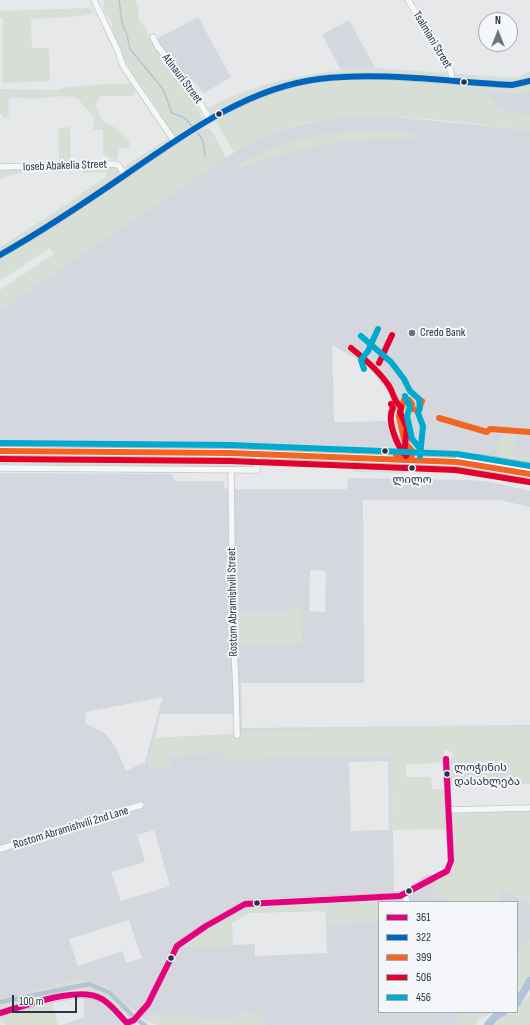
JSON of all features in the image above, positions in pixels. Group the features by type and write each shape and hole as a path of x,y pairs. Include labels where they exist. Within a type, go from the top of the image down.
{"highway":[{"path":"0,451 261,454 293,452 449,457 492,460 530,467"},
{"path":"261,454 293,457 457,462 530,474"}],"street":[{"path":"94,0 118,51 123,66 175,142"},
{"name":"Tsalmiani Street","path":"408,0 451,71 452,81"},
{"name":"Atinauri Street","path":"153,37 158,47 189,84 210,120"},
{"path":"0,255 36,235 210,120 228,109 259,94 318,79 354,76 512,85 530,81"},
{"name":"Ioseb Abakelia Street","path":"0,167 115,164 119,166 125,175"},
{"path":"0,468 257,470 261,454"},
{"name":"Rostom Abramishvili Street","path":"231,470 233,629 237,735"},
{"path":"0,1013 69,996 86,994 102,999 128,1023 139,1015 147,1004 178,945 245,904 257,902 405,895 422,883 446,872 450,868 446,760"},
{"name":"Rostom Abramishvili 2nd Lane","path":"0,849 141,805"},
{"path":"449,810 530,808"},
{"path":"405,895 406,901"}],"shaded area":[{"path":"103,0 135,0 138,5 139,21 145,27 156,54 171,68 180,81 182,87 193,99 204,121 178,137 174,136 125,61 116,41 111,20 104,11"},
{"path":"92,9 93,13 82,16 31,19 32,48 49,48 50,81 3,83 3,19 0,18 0,11"},
{"path":"198,17 231,77 204,93 192,80 189,84 182,87 180,81 171,68 156,54 151,42"},
{"path":"349,20 375,68 341,70 322,35"},
{"path":"375,68 517,78 530,72 530,89 519,93 484,91 506,112 530,115 530,130 438,120 373,117 342,118 312,122 283,129 234,152 208,108 248,90 268,84 310,75 353,69"},
{"path":"131,84 135,90 135,94 131,96 102,96 97,100 96,106 102,120 110,126 117,128 129,140 129,148 122,147 119,149 117,159 114,160 103,155 103,130 93,130 95,118 77,98 65,96 32,99 11,97 8,101 9,115 4,119 0,113 0,89 58,90 67,87"},
{"path":"530,89 530,115 506,112 484,91 519,93"},
{"path":"384,116 530,130 530,465 474,456 402,451 0,446 0,310 218,162 252,142 283,129 331,118","holes":["332,345 367,365 390,394 397,421 334,422"]},
{"path":"70,127 71,161 59,161 59,128"},
{"path":"206,128 211,130 226,157 0,310 0,290 54,254 49,248 0,281 0,259 59,223 177,144"},
{"path":"367,130 415,133 414,139 368,139 346,141 325,144 283,154 239,168 237,164 282,144 319,135"},
{"path":"169,138 172,141 127,170 125,166"},
{"path":"115,166 121,174 0,253 0,247 55,212 107,176 106,172 84,173 81,168"},
{"path":"65,167 64,172 31,171 0,179 0,169"},
{"path":"505,434 517,435 512,455 530,458 530,463 500,457 497,448 500,439"},
{"path":"0,459 254,462 254,465 251,467 0,464"},
{"path":"353,467 365,471 400,471 406,473 353,472"},
{"path":"404,467 483,471 530,478 530,482 482,474 431,473"},
{"path":"0,473 171,474 176,481 224,481 225,489 347,489 348,478 470,480 491,482 530,491 530,507 500,500 363,500 364,683 241,683 242,728 530,725 530,727 391,728 394,891 405,891 424,876 432,874 436,882 432,890 454,901 378,901 378,1013 460,1013 456,1025 265,1025 261,1017 246,1011 227,1021 193,1017 162,1017 151,1012 146,1021 106,986 77,979 0,1001","holes":["310,570 326,571 325,612 309,611","163,697 145,762 126,771 117,750 106,734 85,723 86,712","160,714 235,714 235,729 233,734 155,738","388,761 389,830 351,831 349,762","154,830 170,886 121,901 111,872 145,862 137,835","326,911 327,953 255,956 255,944 233,945 232,923 249,913","129,920 142,958 126,963 122,951 78,966 69,939"]},
{"path":"289,607 301,607 302,644 237,644 236,612 289,612"},
{"path":"457,726 530,727 530,784 451,786 450,760 453,756 452,752 444,750 448,829 393,830 391,737 390,756 269,756 264,761 223,759 222,752 169,757 170,767 148,768 148,760 154,738 233,734 235,729 242,731","holes":["443,763 444,789 432,789 431,777 406,777 406,764"]},
{"path":"530,810 530,904 503,889 499,901 454,901 451,899 433,900 432,890 436,882 435,879 447,875 454,870 451,821 452,814"},
{"path":"502,889 530,904 530,938 518,952 518,901 499,901"},
{"path":"387,900 390,901 378,901 378,922 326,925 325,910 249,913 232,923 232,947 206,946 180,948 182,945 242,910 253,906"},
{"path":"530,938 530,978 518,989 518,952"},
{"path":"77,979 95,982 102,985 116,995 136,1014 131,1018 110,1001 98,994 75,990 0,1010 0,1001"},
{"path":"530,995 530,1025 494,1025 507,1014 518,1013 518,1008"},
{"path":"84,996 99,1000 120,1021 122,1025 62,1025 84,1017"},
{"path":"52,1003 58,1025 7,1025 0,1021 0,1015"},
{"path":"246,1011 261,1017 265,1025 157,1025 146,1021 151,1012 162,1017 193,1017 227,1021"},
{"path":"460,1013 490,1013 478,1020 476,1025 456,1025"}],"waterway":[{"path":"119,0 122,22 130,49 163,89 172,113 185,118 193,127"},
{"path":"198,133 203,141 205,156"},
{"path":"518,1001 530,981"},
{"path":"0,1002 89,984 110,993 136,1019 145,1025"},
{"path":"488,1025 495,1017 501,1013"}],"transit line":[{"name":"322","path":"0,255 65,216 194,128 242,102 267,92 292,84 319,79 343,77 367,76 415,78 512,85 530,81"},
{"name":"456","path":"364,369 361,360 368,351 378,329"},
{"name":"506","path":"379,363 392,335"},
{"name":"456","path":"361,336 391,362 404,379 410,391 419,399 420,408 418,413 423,426 420,456"},
{"name":"506","path":"351,348 381,375 401,407 400,412 407,428 404,454"},
{"name":"456","path":"405,396 410,407 407,416 412,439 418,446"},
{"name":"399","path":"396,455 412,455 412,451 405,443 399,416 404,400 409,400 412,404 411,408 418,411 422,401"},
{"name":"506","path":"391,404 393,408 391,419 396,440 406,456"},
{"name":"399","path":"439,418 487,432 490,429 530,432"},
{"name":"456","path":"0,443 230,445 457,454 530,466"},
{"name":"399","path":"0,451 230,453 457,462 530,474"},
{"name":"506","path":"0,459 230,461 456,470 529,482"},
{"name":"361","path":"127,1023 134,1020 148,1004 177,946 206,926 245,904 400,896 447,871 451,861 446,759"},
{"name":"361","path":"0,1013 52,998 80,994 92,995 106,1001 127,1023"}],"place":[{"name":"Credo Bank","path":"412,333"},
{"name":"ლილო","path":"412,468"},
{"name":"ლოჭინის დასახლება","path":"447,774"}]}
